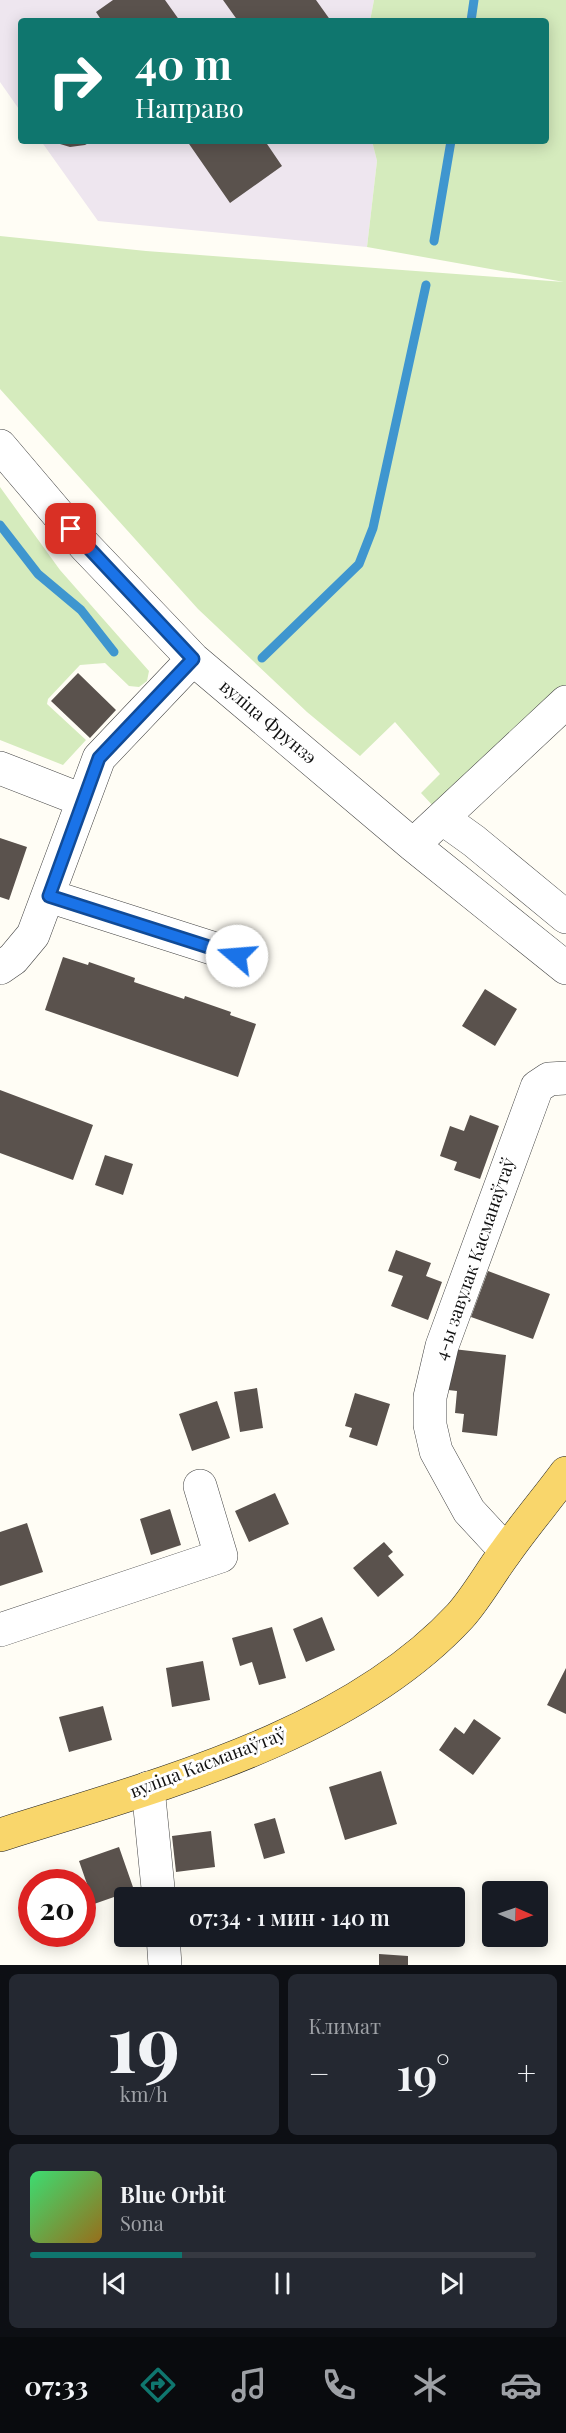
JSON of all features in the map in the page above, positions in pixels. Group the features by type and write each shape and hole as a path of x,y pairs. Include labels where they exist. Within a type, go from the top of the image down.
{"main road":[{"name":"вуліца Касманаўтаў","path":"0,1835 148,1788 273,1742 346,1705 408,1665 460,1615 566,1473"}],"street":[{"name":"вуліца Фрунзэ","path":"0,446 85,546 193,659 413,845 566,968"},
{"path":"0,968 13,959 33,934 99,758 193,659"},
{"path":"413,845 566,702"},
{"path":"0,768 82,800"},
{"path":"442,818 474,841 566,917"},
{"path":"49,896 237,956"},
{"name":"4-ы завулак Касманаўтаў","path":"506,1551 470,1511 436,1451 430,1425 430,1397 442,1346 537,1087 549,1079 566,1078"},
{"path":"0,1630 221,1556 200,1486"},
{"path":"148,1788 158,1887"},
{"path":"164,1947 165,1965"}],"shaded area":[{"path":"0,0 374,0 371,18 18,18 18,108 0,82"},
{"path":"43,144 373,144 377,161 367,247 98,221"}],"green space":[{"path":"374,0 566,0 566,686 435,808 421,793 440,774 395,722 360,756 307,712 198,609 0,389 0,236 146,251 564,282 367,247 377,161 373,144 549,144 549,18 371,18"},
{"path":"0,487 60,570 149,671 147,681 139,687 129,686 105,663 80,665 48,699 47,704 86,740 63,765 0,740"}],"building":[{"path":"113,0 165,0 178,18 100,18 96,12"},
{"path":"223,0 316,0 329,18 236,18"},
{"path":"60,144 87,144 85,145 70,147"},
{"path":"189,144 267,144 282,166 230,203"},
{"path":"78,673 116,710 90,738 51,701"},
{"path":"0,838 27,847 9,900 0,897"},
{"path":"63,957 88,965 89,962 135,978 134,982 184,999 185,996 231,1012 230,1015 256,1024 238,1077 45,1010"},
{"path":"485,989 517,1009 495,1046 462,1026"},
{"path":"0,1090 93,1125 73,1180 0,1153"},
{"path":"470,1115 499,1126 480,1179 454,1170 457,1162 440,1156 450,1126 464,1131"},
{"path":"105,1155 133,1164 123,1195 95,1185"},
{"path":"396,1250 431,1263 426,1276 442,1282 428,1320 391,1306 403,1276 388,1271"},
{"path":"488,1271 550,1294 533,1339 471,1317"},
{"path":"453,1349 506,1355 497,1436 462,1432 464,1414 455,1413 457,1391 448,1390"},
{"path":"257,1388 263,1428 240,1432 234,1392"},
{"path":"355,1393 390,1404 377,1446 349,1437 352,1428 345,1426"},
{"path":"217,1401 230,1438 192,1451 179,1414"},
{"path":"275,1493 289,1524 249,1542 235,1511"},
{"path":"170,1509 181,1545 151,1555 140,1519"},
{"path":"27,1523 43,1572 0,1586 0,1532"},
{"path":"384,1542 393,1552 388,1556 404,1575 378,1597 353,1568"},
{"path":"322,1617 335,1650 306,1662 293,1629"},
{"path":"272,1627 286,1678 259,1685 252,1662 240,1666 232,1638"},
{"path":"203,1661 210,1700 172,1707 166,1668"},
{"path":"566,1668 566,1714 547,1705"},
{"path":"103,1706 112,1740 69,1752 59,1717"},
{"path":"474,1719 501,1738 473,1775 439,1750 455,1727 464,1734"},
{"path":"381,1771 397,1824 345,1840 329,1787"},
{"path":"275,1818 285,1853 264,1859 254,1824"},
{"path":"211,1831 215,1867 176,1872 172,1836"},
{"path":"119,1847 133,1887 114,1887 114,1897 96,1903 96,1869 82,1869 79,1861"},
{"path":"379,1954 408,1956 408,1965 379,1965"}],"waterway":[{"path":"471,18 474,0"},
{"path":"434,241 450,144"},
{"path":"262,658 359,564 373,528 426,285"},
{"path":"0,525 38,574 81,610 114,652"}],"route":[{"path":"71,529 193,659 99,758 49,896 237,956"}]}
